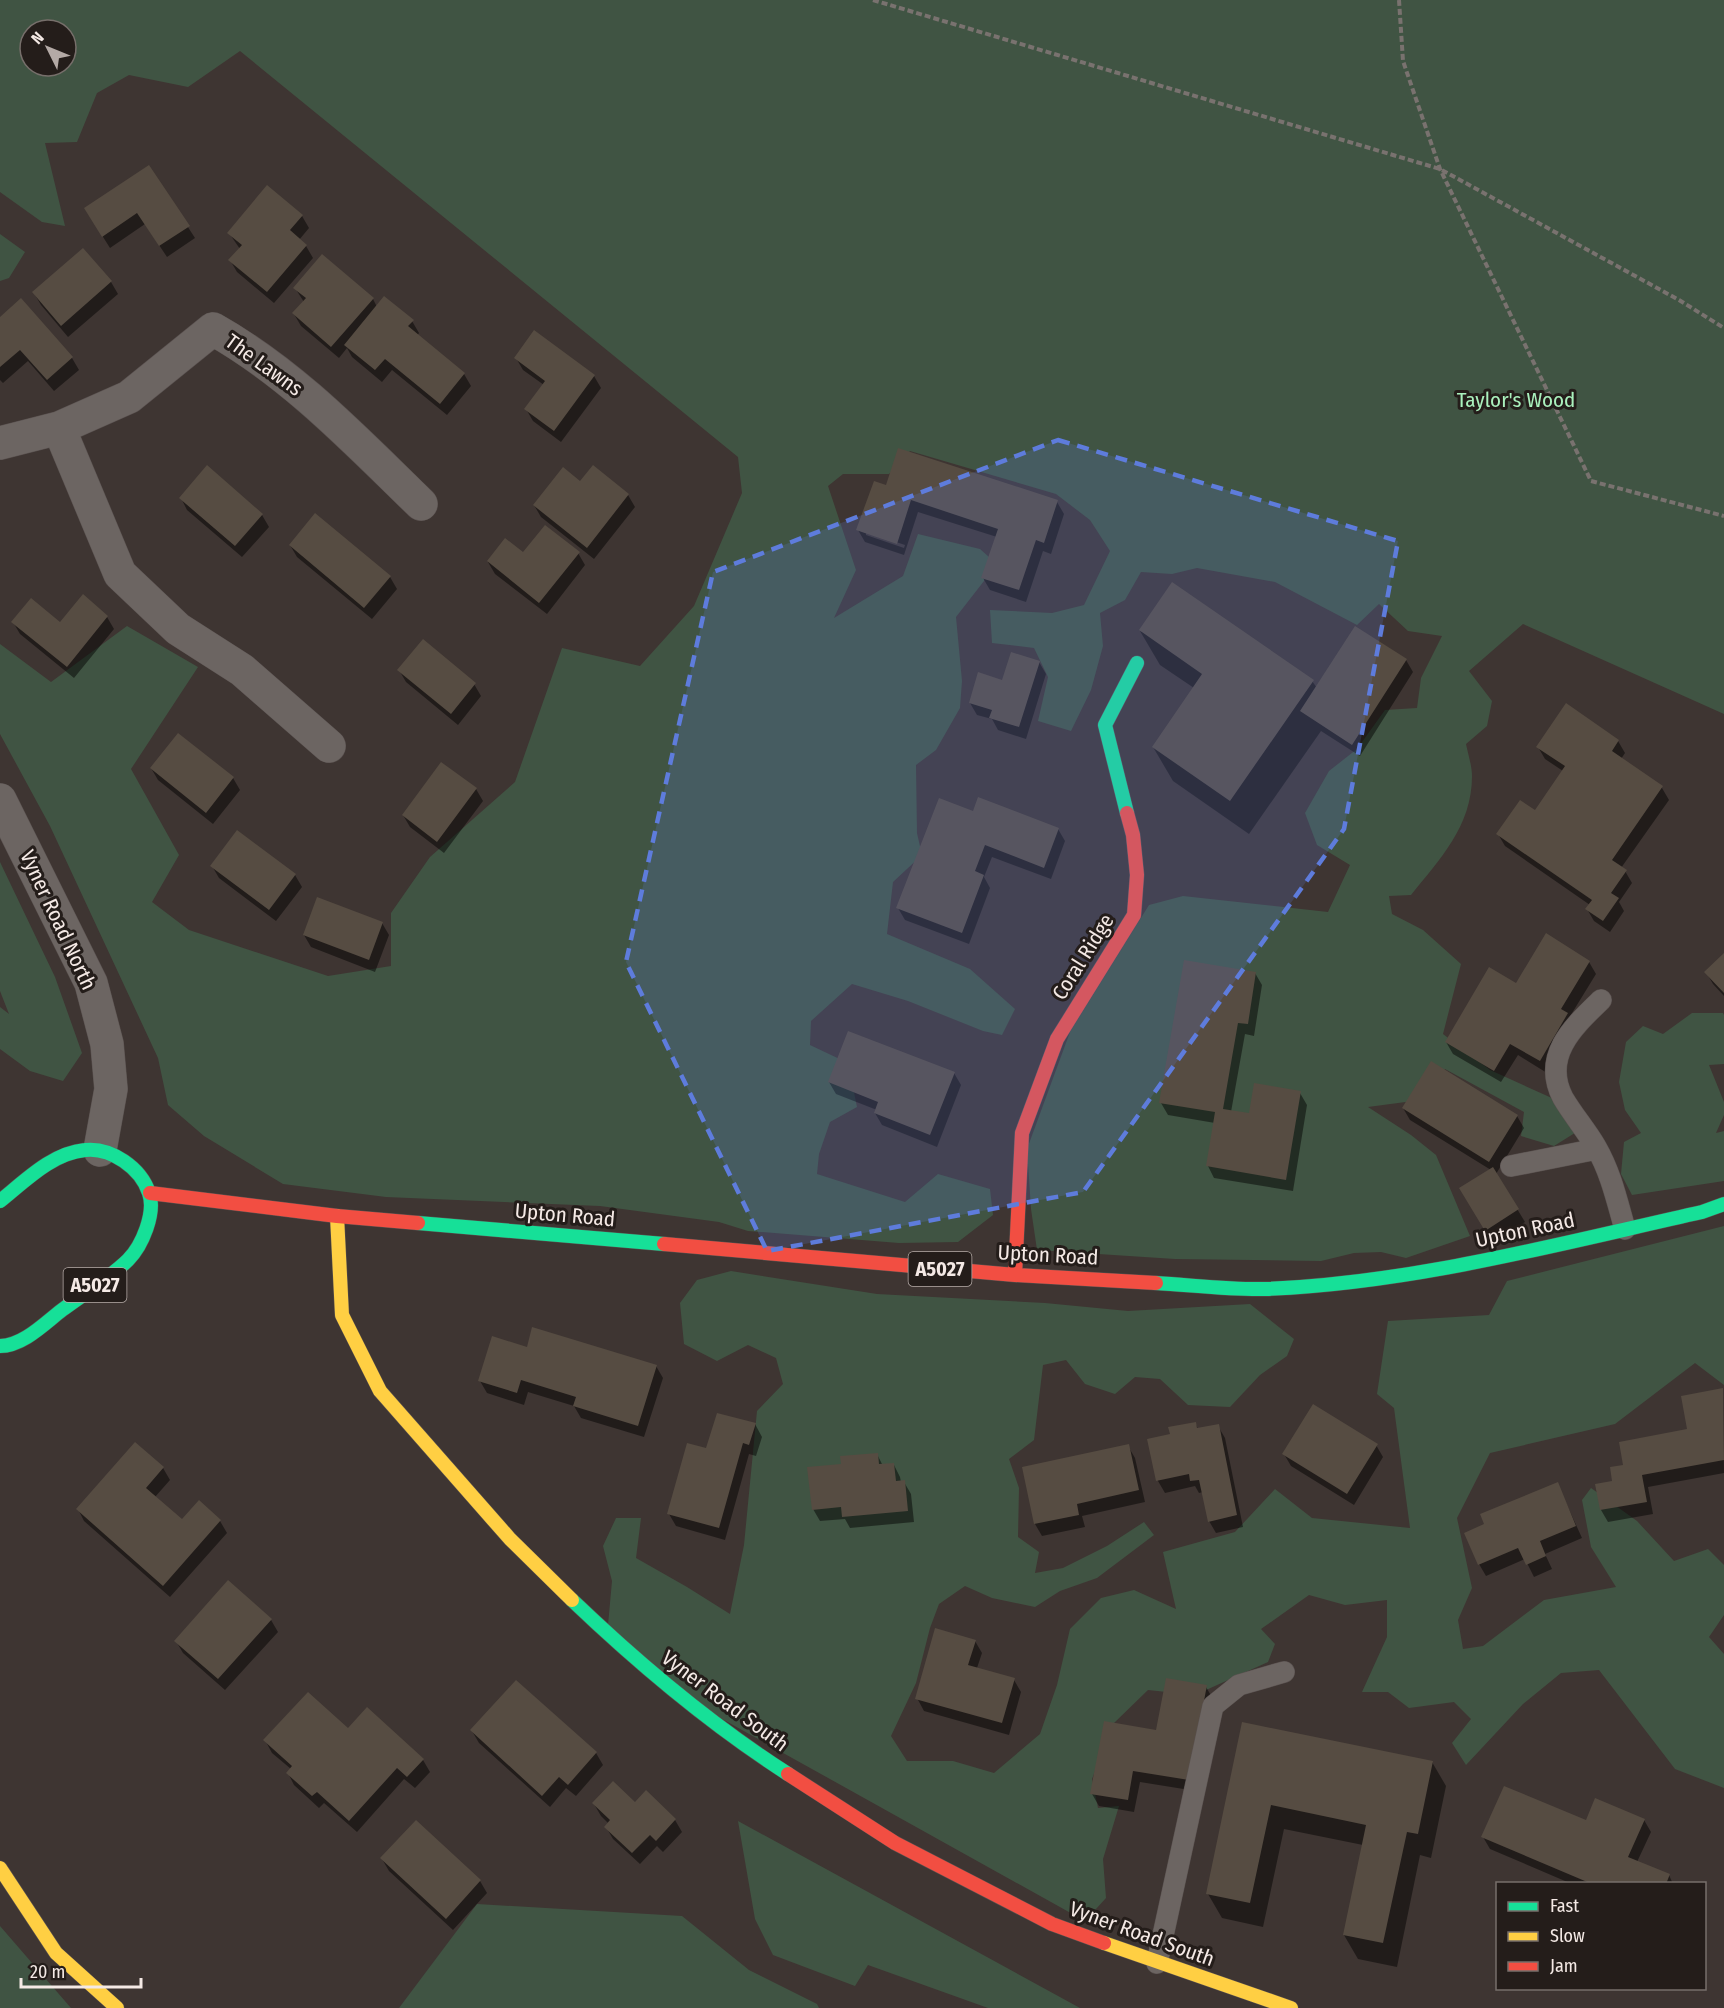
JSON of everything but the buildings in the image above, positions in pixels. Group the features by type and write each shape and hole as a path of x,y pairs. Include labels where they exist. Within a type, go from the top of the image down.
{"main road":[{"name":"Coral Ridge","path":"1015,1275 1022,1132 1057,1039 1134,915 1137,875 1133,835 1105,725 1137,663"},
{"path":"0,1201 50,1162 79,1150 100,1150 124,1160 139,1175 150,1193"},
{"name":"Upton Road","path":"150,1193 337,1216 1015,1275 1263,1289 1364,1281 1465,1265 1702,1212 1724,1204"},
{"name":"A5027","path":"0,1346 24,1338 128,1260 140,1243 149,1218 150,1193"},
{"name":"Vyner Road South","path":"337,1216 342,1315 380,1392 510,1539 624,1649 743,1745 896,1843 1052,1924 1157,1963 1291,2008"},
{"path":"0,1868 56,1953 117,2008"}],"street":[{"name":"The Lawns","path":"0,443 59,428 129,397 213,329 272,366 318,405 421,504"},
{"path":"59,428 120,574 178,629 242,670 329,746"},
{"name":"Vyner Road North","path":"0,800 92,983 107,1044 111,1089 100,1150"}],"lane":[{"path":"1601,1000 1573,1027 1560,1048 1556,1064 1557,1081 1563,1097 1597,1149 1610,1175 1625,1229"},
{"path":"1511,1166 1597,1149"},
{"path":"1157,1963 1213,1706 1239,1684 1284,1672"}],"path":[{"path":"873,0 1440,169 1679,300 1724,328"},
{"path":"1399,0 1403,61 1440,169 1591,481 1724,516"}],"highlighted area":[{"path":"1058,440 1398,541 1344,829 1083,1192 767,1251 626,962 713,572"}],"green space":[{"name":"Taylor's Wood","path":"0,0 1724,0 1724,714 1523,624 1469,671 1492,701 1487,726 1466,744 1471,764 1471,794 1460,826 1443,855 1411,895 1389,896 1392,914 1423,930 1461,964 1443,1034 1490,1070 1574,1108 1578,1131 1554,1146 1521,1136 1524,1112 1445,1069 1413,1101 1368,1107 1411,1135 1436,1155 1470,1236 1406,1258 1381,1252 1354,1253 1321,1261 1175,1259 1037,1250 1031,1209 1027,1149 1070,1032 1149,905 1183,896 1328,912 1350,865 1317,845 1305,813 1329,771 1357,749 1385,710 1417,708 1421,678 1442,636 1408,631 1379,604 1357,625 1275,582 1197,568 1172,574 1141,572 1125,600 1100,613 1103,646 1091,690 1071,731 1038,721 1048,677 1034,648 992,643 990,610 1052,613 1084,605 1110,551 1090,520 1056,494 910,451 889,474 843,474 828,486 856,570 834,618 903,576 918,534 980,549 989,557 984,581 956,617 962,681 960,708 936,750 916,765 917,833 922,855 893,882 887,934 970,969 1015,1009 1002,1035 983,1031 908,1001 852,984 811,1021 810,1045 848,1063 857,1107 830,1122 819,1154 817,1174 905,1202 938,1174 990,1189 993,1215 958,1242 899,1243 748,1231 719,1222 600,1206 386,1197 283,1184 204,1136 168,1105 158,1058 50,826 0,734 0,644 51,682 127,626 198,667 131,769 179,855 152,902 189,930 328,976 391,966 391,913 430,857 515,782 562,648 640,666 694,606 742,493 738,457 240,51 188,87 129,75 97,93 77,142 45,143 65,226 42,222 0,192"},
{"path":"0,234 25,252 9,278 0,281"},
{"path":"0,862 55,977 82,1053 63,1081 30,1071 0,1049 0,1007 9,1014 0,991"},
{"path":"1692,1013 1723,1013 1724,1015 1724,1064 1709,1065 1724,1102 1724,1115 1716,1133 1724,1131 1724,1181 1632,1195 1621,1174 1624,1142 1641,1133 1625,1110 1619,1082 1626,1042 1643,1026 1663,1034"},
{"path":"1724,1226 1724,1385 1695,1363 1615,1424 1490,1453 1457,1518 1472,1588 1458,1620 1463,1649 1483,1646 1544,1600 1616,1587 1591,1547 1582,1500 1591,1488 1637,1521 1674,1561 1708,1549 1724,1565 1724,1615 1709,1637 1724,1654 1724,1788 1675,1769 1599,1670 1561,1673 1523,1704 1466,1765 1452,1743 1471,1719 1454,1702 1409,1708 1388,1692 1362,1692 1387,1637 1387,1600 1345,1605 1309,1595 1261,1629 1275,1644 1268,1662 1195,1695 1148,1690 1113,1724 1092,1779 1098,1808 1119,1806 1103,1859 1106,1898 1085,1921 706,1710 607,1636 612,1581 603,1546 616,1518 641,1518 636,1558 730,1614 744,1545 757,1411 783,1384 776,1358 748,1345 717,1361 684,1344 680,1303 697,1280 731,1271 877,1294 1045,1303 1128,1311 1250,1304 1294,1339 1287,1356 1260,1375 1230,1407 1188,1405 1160,1379 1135,1377 1115,1394 1085,1384 1066,1360 1043,1365 1034,1440 1009,1459 1019,1488 1018,1537 1039,1552 1035,1573 1063,1568 1107,1546 1144,1522 1154,1535 1097,1578 1060,1591 1035,1607 992,1598 965,1586 939,1604 930,1628 916,1683 891,1736 907,1761 953,1761 994,1773 1040,1734 1057,1685 1070,1629 1101,1598 1134,1590 1176,1609 1163,1552 1235,1532 1275,1489 1312,1518 1410,1528 1394,1408 1377,1394 1388,1321 1489,1315 1507,1281"},
{"path":"738,1821 1080,2008 988,2008 868,1965 855,1986 773,1955 755,1919"},
{"path":"477,1904 682,1916 749,1970 817,2004 819,2008 399,2008"},
{"path":"0,1926 71,2008 0,2008"}],"traffic: fast":[{"path":"1127,813 1105,725 1137,663"},
{"path":"0,1201 50,1162 61,1156 85,1150 105,1152 124,1161 139,1175 151,1201 151,1210 143,1238 128,1260 33,1333 17,1342 0,1346"},
{"path":"1156,1283 1266,1289 1376,1279 1540,1249 1702,1212 1724,1204"},
{"path":"418,1223 664,1244"},
{"path":"572,1600 623,1647 703,1714 788,1774"}],"traffic: slow":[{"path":"337,1216 342,1315 380,1391 510,1539 572,1600"},
{"path":"0,1868 56,1953 117,2008"},
{"path":"1104,1943 1291,2008"}],"traffic: jam":[{"path":"1015,1275 1022,1133 1057,1039 1134,915 1137,875 1133,835 1127,813"},
{"path":"150,1193 337,1216 418,1223"},
{"path":"664,1244 1015,1275 1156,1283"},
{"path":"788,1774 895,1843 1052,1924 1104,1943"}]}
